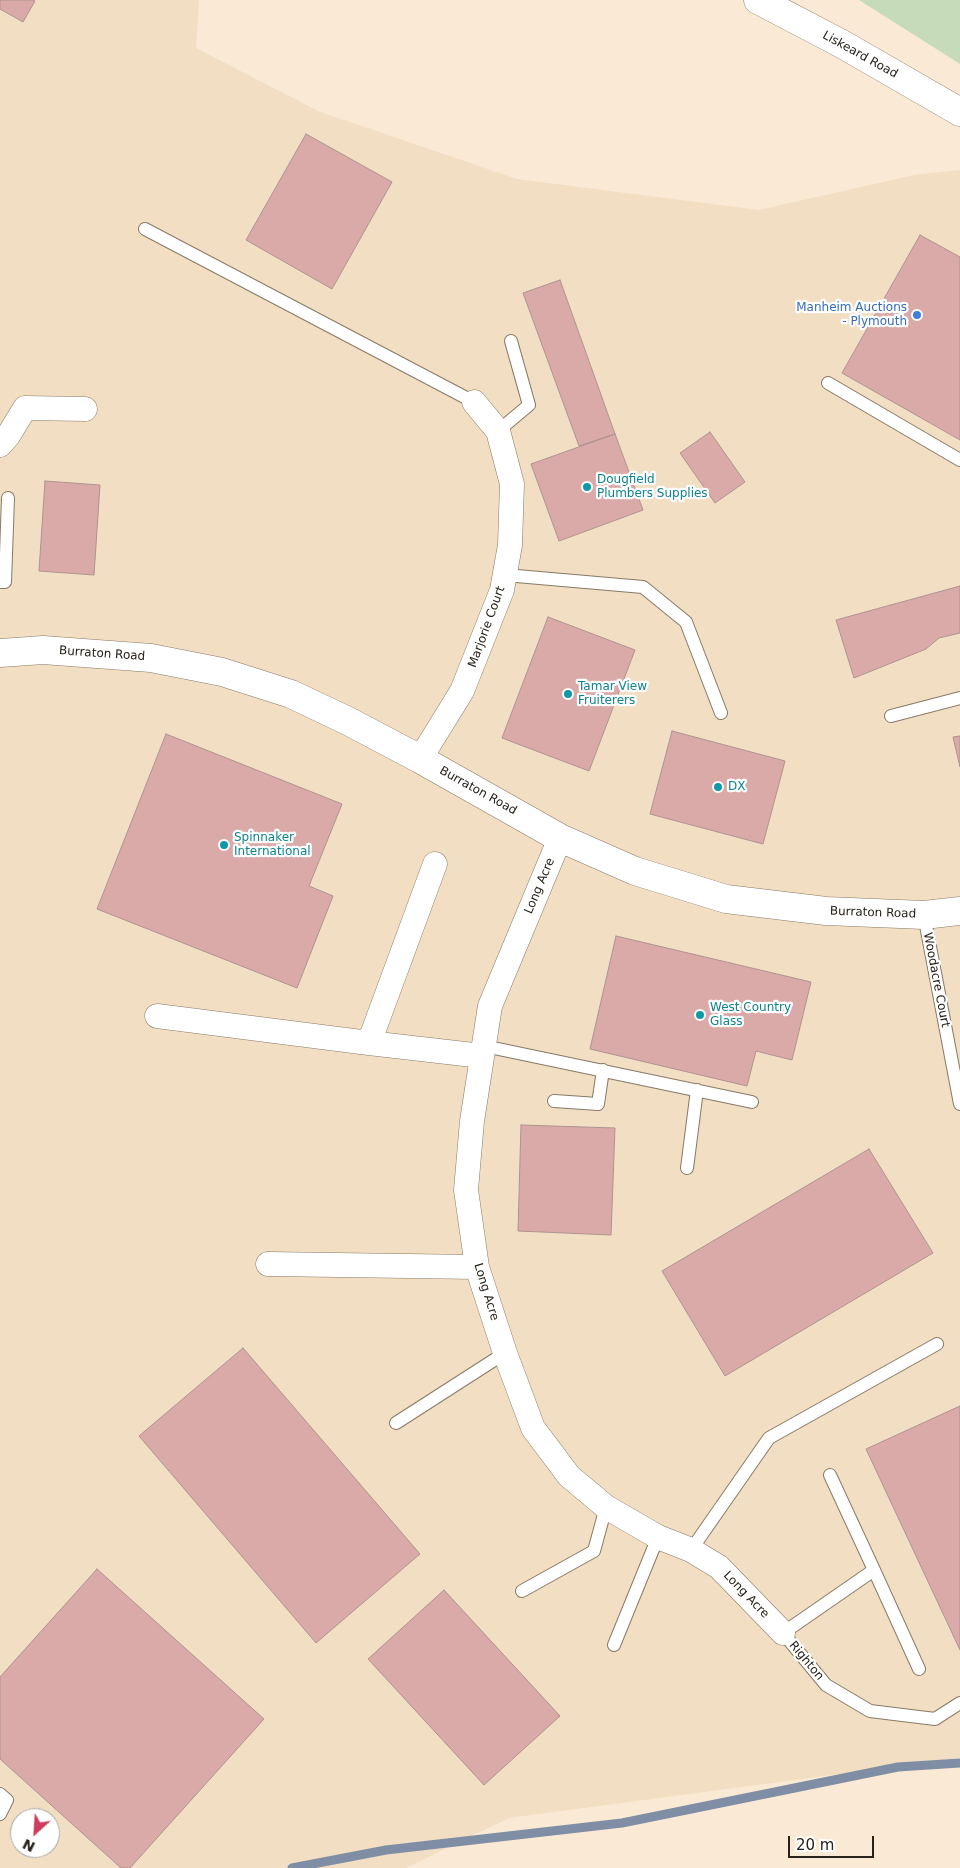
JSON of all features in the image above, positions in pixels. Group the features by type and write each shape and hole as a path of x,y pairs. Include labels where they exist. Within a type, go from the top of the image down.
{"street":[{"name":"Liskeard Road","path":"758,0 842,44 960,112"},
{"name":"Marjorie Court","path":"420,759 462,690 502,590 510,545 512,484 498,431 474,402"},
{"path":"0,446 25,408 85,409"},
{"name":"Burraton Road","path":"0,653 43,650 151,658 222,672 291,694 420,759 560,838 634,871 726,899 826,911 924,915 960,911"},
{"name":"Long Acre","path":"560,838 490,1006 472,1121 466,1190 477,1267 505,1353 533,1428 569,1476 606,1507 658,1537 691,1550 719,1567 783,1633"},
{"path":"369,1044 435,864"},
{"path":"157,1016 369,1044 483,1051"},
{"path":"268,1264 477,1267"}],"lane":[{"path":"145,229 474,402"},
{"path":"498,431 529,405 512,341"},
{"path":"828,383 960,460"},
{"path":"0,582 5,582 8,498"},
{"path":"505,575 643,587 686,622 721,713"},
{"path":"891,716 960,698"},
{"name":"Woodacre Court","path":"924,915 960,1104"},
{"path":"483,1051 603,1070 752,1102"},
{"path":"554,1101 598,1104 603,1070"},
{"path":"687,1168 697,1090"},
{"path":"691,1550 769,1438 937,1344"},
{"path":"396,1423 505,1353"},
{"path":"830,1475 918,1669"},
{"path":"522,1591 594,1551 606,1507"},
{"path":"614,1645 658,1537"},
{"name":"Righton","path":"874,1570 783,1633 826,1685 870,1711 935,1719 960,1703"},
{"path":"0,1794 7,1800 0,1814"}],"shaded area":[{"path":"0,0 199,0 196,48 318,111 517,179 759,210 914,175 960,170 960,1758 509,1818 406,1868 0,1868"}],"green space":[{"path":"859,0 960,0 960,64"}],"building":[{"path":"0,0 35,1 23,22 0,9"},
{"path":"306,134 392,182 332,289 246,240"},
{"name":"Manheim Auctions - Plymouth","path":"920,235 960,257 960,440 842,373"},
{"path":"560,280 615,434 579,446 523,293"},
{"path":"710,432 745,482 715,503 680,453"},
{"name":"Dougfield Plumbers Supplies","path":"615,434 643,510 559,541 531,464"},
{"path":"45,481 100,485 94,575 39,571"},
{"path":"960,586 960,633 939,638 926,649 854,678 836,620"},
{"name":"Tamar View Fruiterers","path":"548,617 635,650 589,771 502,738"},
{"name":"DX","path":"672,731 785,761 763,844 650,814"},
{"name":"Spinnaker International","path":"166,734 342,804 309,886 333,896 297,988 97,909"},
{"path":"960,736 960,767 953,737"},
{"name":"West Country Glass","path":"616,936 811,982 792,1060 756,1051 747,1086 590,1049"},
{"path":"521,1125 615,1128 611,1235 518,1231"},
{"path":"869,1149 933,1253 725,1376 662,1271"},
{"path":"243,1348 420,1554 316,1643 139,1436"},
{"path":"960,1406 960,1650 866,1449"},
{"path":"97,1569 264,1719 130,1868 121,1868 60,1813 60,1808 54,1808 0,1759 0,1677"},
{"path":"444,1590 560,1716 484,1785 368,1659"}],"waterway":[{"path":"292,1868 386,1850 622,1823 898,1767 960,1763"}],"place":[{"name":"Manheim Auctions - Plymouth","path":"917,315"},
{"name":"Dougfield Plumbers Supplies","path":"587,487"},
{"name":"Tamar View Fruiterers","path":"568,694"},
{"name":"DX","path":"718,787"},
{"name":"Spinnaker International","path":"224,845"},
{"name":"West Country Glass","path":"700,1015"}]}
